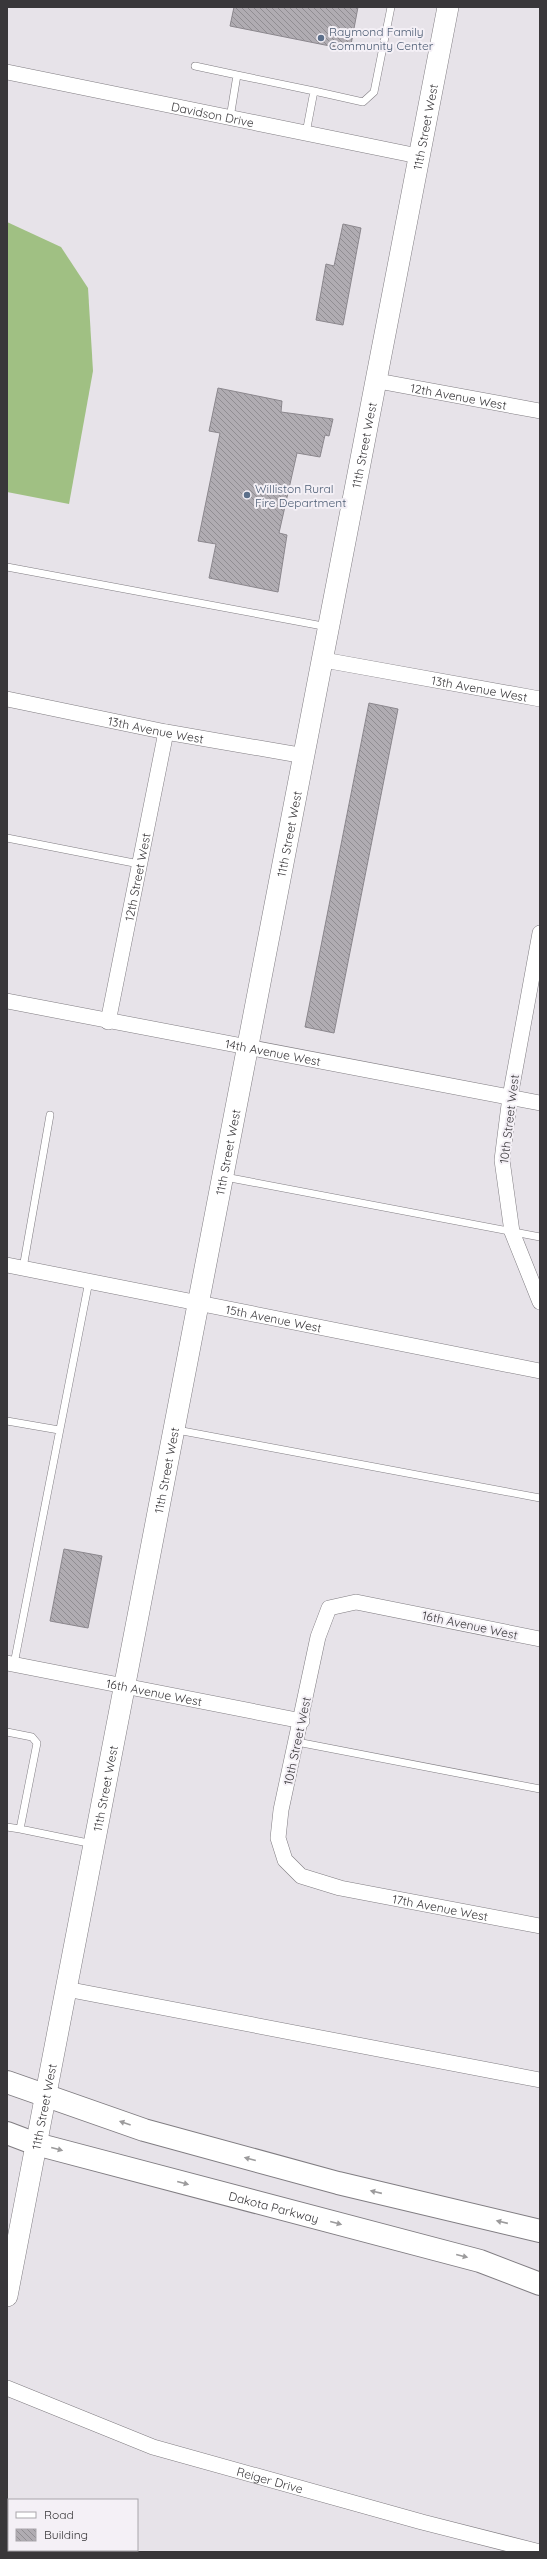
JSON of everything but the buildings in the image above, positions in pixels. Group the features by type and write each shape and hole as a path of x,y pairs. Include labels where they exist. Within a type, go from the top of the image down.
{"highway":[{"path":"7,2082 144,2130 330,2181 540,2231"},
{"name":"Dakota Parkway","path":"7,2133 36,2144 480,2261 540,2284"}],"main road":[{"name":"11th Street West","path":"7,2296 222,1176 378,381 418,156 448,7"}],"street":[{"name":"Davidson Drive","path":"7,72 418,156"},
{"name":"12th Avenue West","path":"378,381 540,412"},
{"name":"13th Avenue West","path":"324,660 540,699"},
{"name":"13th Avenue West","path":"7,699 166,732 305,756"},
{"name":"12th Street West","path":"108,1022 166,732"},
{"name":"10th Street West","path":"540,933 510,1097 502,1160 512,1232 540,1302"},
{"name":"14th Avenue West","path":"7,1001 108,1022 540,1103"},
{"name":"15th Avenue West","path":"7,1265 540,1371"},
{"name":"10th Street West","path":"340,1888 301,1876 285,1860 278,1838 281,1810 302,1721 318,1637 330,1608 356,1602 377,1606"},
{"name":"16th Avenue West","path":"377,1606 540,1639"},
{"name":"16th Avenue West","path":"11,1664 302,1721"},
{"name":"17th Avenue West","path":"340,1888 540,1926"},
{"path":"66,1988 540,2080"},
{"name":"Reiger Drive","path":"7,2388 153,2447 422,2522 540,2552"}],"lane":[{"path":"195,66 362,102 374,92 391,7"},
{"path":"230,118 237,75"},
{"path":"306,133 314,91"},
{"path":"7,567 330,627"},
{"path":"7,838 139,864"},
{"path":"23,1268 50,1115"},
{"path":"222,1176 540,1237"},
{"path":"11,1664 89,1281"},
{"path":"7,1420 59,1430"},
{"path":"174,1429 540,1498"},
{"path":"7,1732 32,1736 37,1743 20,1830"},
{"path":"297,1742 540,1789"},
{"path":"7,1827 94,1844"}],"green space":[{"path":"7,222 61,247 88,288 93,371 69,504 7,492"}],"place":[{"name":"Raymond Family Community Center","path":"321,38"},
{"name":"Williston Rural Fire Department","path":"247,495"}]}
